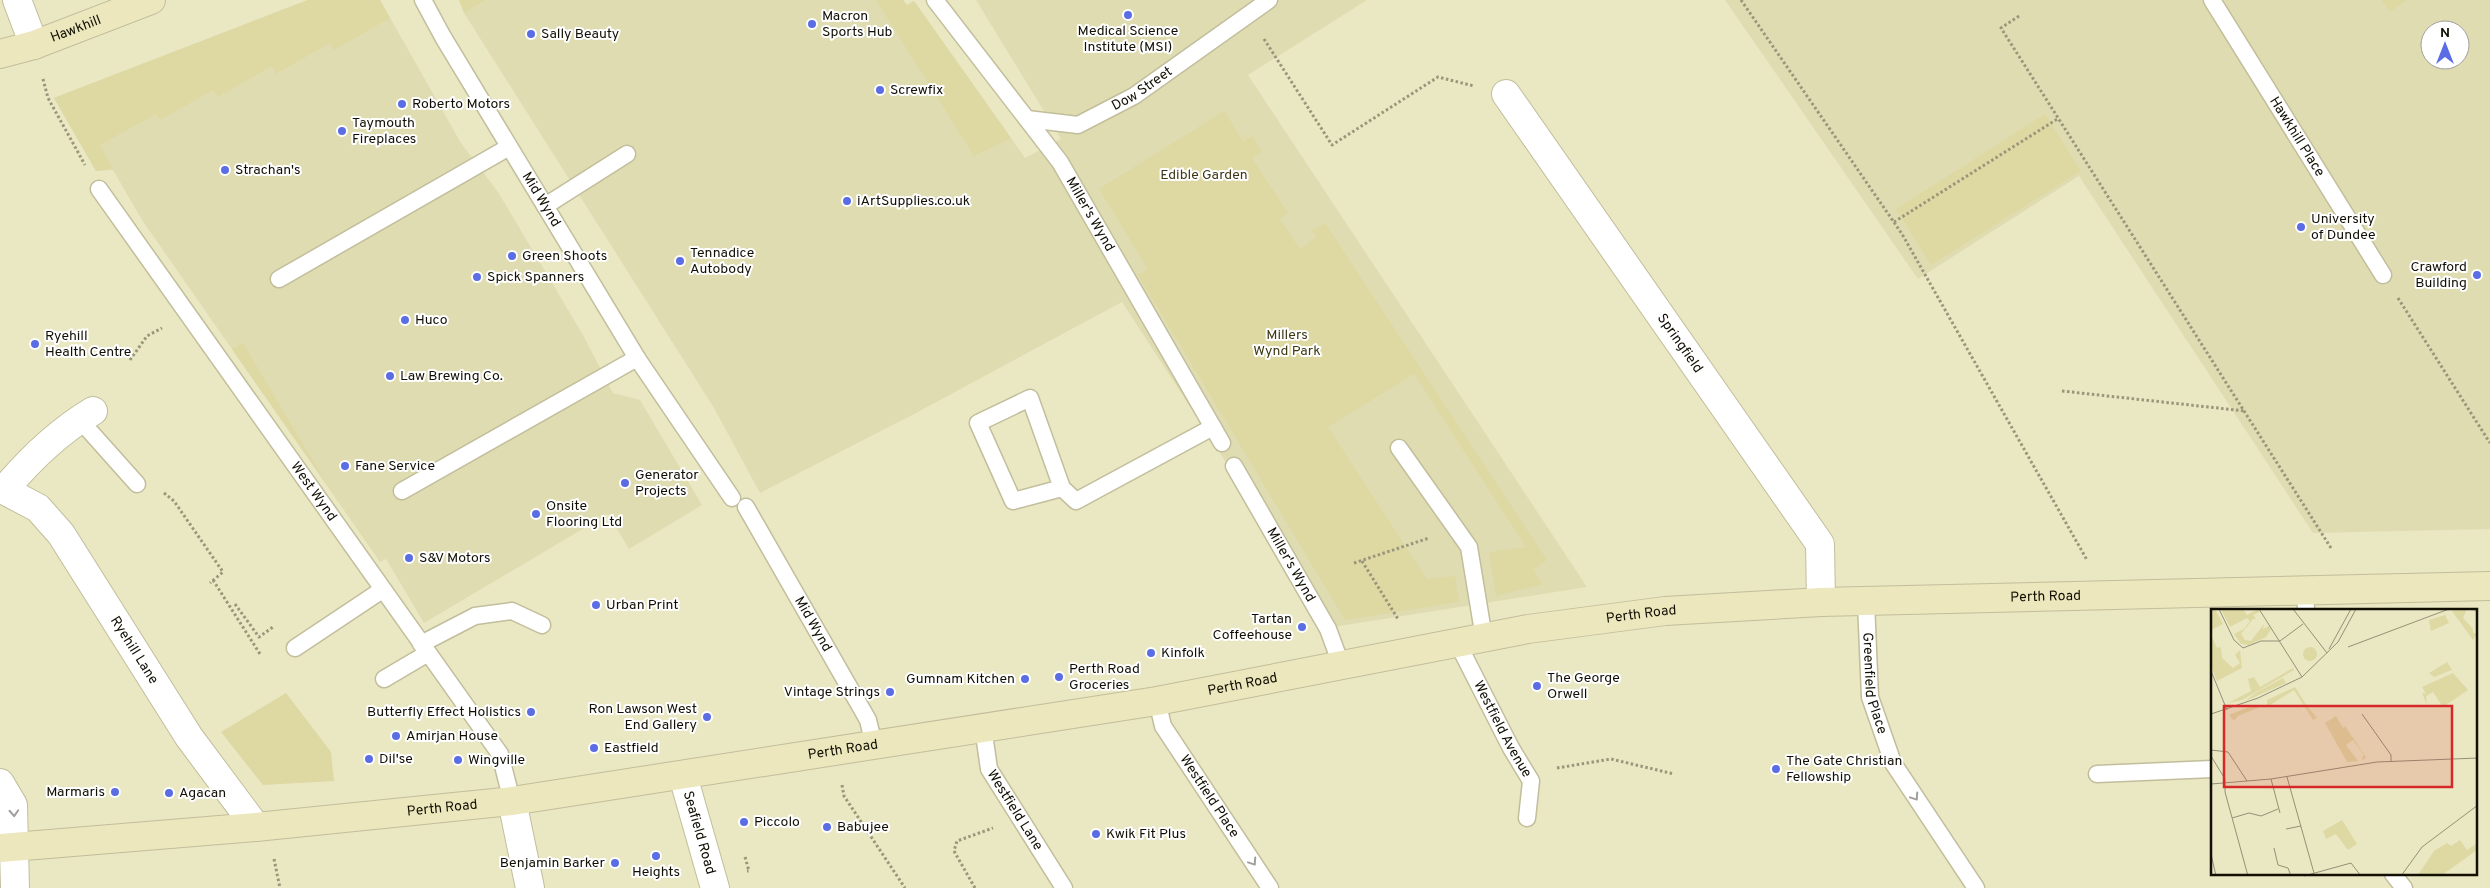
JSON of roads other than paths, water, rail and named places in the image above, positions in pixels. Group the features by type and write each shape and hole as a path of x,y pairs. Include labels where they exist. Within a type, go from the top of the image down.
{"street":[{"path":"17,0 34,45"},
{"name":"Hawkhill","path":"0,54 34,45 151,0"},
{"name":"Springfield","path":"1506,94 1820,544 1821,602"},
{"path":"2,488 32,458 86,415"},
{"name":"Ryehill Lane","path":"2,488 38,508 61,534 189,738 256,827"},
{"name":"Perth Road","path":"8,848 256,827 512,801 1157,701 1342,667 1528,629 1665,611 1821,602 2106,594 2306,601 2490,586"},
{"name":"Seafield Road","path":"683,776 715,888"},
{"path":"0,783 13,805 8,848 15,888"},
{"path":"512,801 530,888"}],"lane":[{"name":"Mid Wynd","path":"423,0 509,147 637,358 732,498"},
{"name":"Miller's Wynd","path":"935,0 1060,162 1222,443"},
{"name":"Dow Street","path":"1027,119 1078,125 1134,96 1269,0"},
{"name":"Hawkhill Place","path":"2212,0 2384,275"},
{"path":"279,279 509,147"},
{"path":"545,206 627,154"},
{"name":"West Wynd","path":"99,190 500,754 512,801"},
{"path":"402,491 637,358"},
{"path":"1062,488 1013,501 978,423 1030,398 1062,488 1076,501 1213,427"},
{"path":"86,415 134,481"},
{"name":"Westfield Avenue","path":"1399,448 1469,547 1471,641 1511,748 1531,781 1526,818"},
{"name":"Miller's Wynd","path":"1234,466 1328,629 1342,667"},
{"name":"Mid Wynd","path":"746,507 868,720 874,745"},
{"path":"295,648 382,590"},
{"name":"Greenfield Place","path":"1866,602 1870,697 1893,763 1976,888"},
{"path":"384,679 424,648 475,616 512,611 542,625"},
{"name":"Westfield Place","path":"1157,701 1163,726 1270,888"},
{"name":"Westfield Lane","path":"984,727 989,769 1064,888"},
{"path":"2097,774 2211,769"},
{"path":"2395,876 2404,888"}],"place":[{"name":"Medical Science Institute (MSI)","path":"1128,15"},
{"name":"Macron Sports Hub","path":"812,24"},
{"name":"Sally Beauty","path":"531,34"},
{"name":"Screwfix","path":"880,90"},
{"name":"Roberto Motors","path":"402,104"},
{"name":"Taymouth Fireplaces","path":"342,131"},
{"name":"Strachan's","path":"225,170"},
{"name":"iArtSupplies.co.uk","path":"847,201"},
{"name":"University of Dundee","path":"2301,227"},
{"name":"Green Shoots","path":"512,256"},
{"name":"Tennadice Autobody","path":"680,261"},
{"name":"Crawford Building","path":"2477,275"},
{"name":"Spick Spanners","path":"477,277"},
{"name":"Huco","path":"405,320"},
{"name":"Ryehill Health Centre","path":"35,344"},
{"name":"Law Brewing Co.","path":"390,376"},
{"name":"Fane Service","path":"345,466"},
{"name":"Generator Projects","path":"625,483"},
{"name":"Onsite Flooring Ltd","path":"536,514"},
{"name":"S&V Motors","path":"409,558"},
{"name":"Urban Print","path":"596,605"},
{"name":"Tartan Coffeehouse","path":"1302,627"},
{"name":"Kinfolk","path":"1151,653"},
{"name":"Perth Road Groceries","path":"1059,677"},
{"name":"Gumnam Kitchen","path":"1025,679"},
{"name":"The George Orwell","path":"1537,686"},
{"name":"Vintage Strings","path":"890,692"},
{"name":"Butterfly Effect Holistics","path":"531,712"},
{"name":"Ron Lawson West End Gallery","path":"707,717"},
{"name":"Amirjan House","path":"396,736"},
{"name":"Eastfield","path":"594,748"},
{"name":"Dil'se","path":"369,759"},
{"name":"Wingville","path":"458,760"},
{"name":"The Gate Christian Fellowship","path":"1776,769"},
{"name":"Marmaris","path":"115,792"},
{"name":"Agacan","path":"169,793"},
{"name":"Piccolo","path":"744,822"},
{"name":"Babujee","path":"827,827"},
{"name":"Kwik Fit Plus","path":"1096,834"},
{"name":"Heights","path":"656,856"},
{"name":"Benjamin Barker","path":"615,863"}],"park label":[{"name":"Edible Garden","path":"1204,175"},
{"name":"Millers Wynd Park","path":"1287,344"}]}
